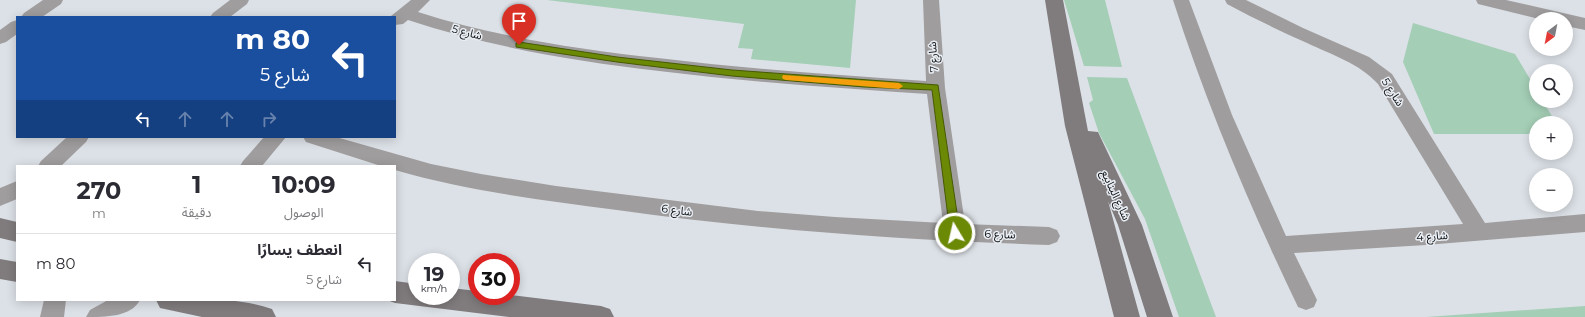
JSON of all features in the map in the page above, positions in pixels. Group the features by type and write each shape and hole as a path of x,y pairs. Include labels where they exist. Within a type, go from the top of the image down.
{"street":[{"path":"31,16 55,0"},
{"path":"219,16 241,0"},
{"path":"400,17 422,0"},
{"name":"شارع 7","path":"931,0 936,88 955,233"},
{"name":"شارع الينابيع","path":"1054,0 1077,132 1127,317"},
{"path":"1181,0 1210,84 1229,132 1279,245 1306,300"},
{"name":"شارع 5","path":"1233,0 1318,42 1367,63 1378,70 1479,232"},
{"path":"1484,0 1533,12"},
{"name":"شارع 5","path":"400,17 440,25 519,45 586,55 732,73 864,84 936,88"},
{"path":"1573,21 1585,24"},
{"path":"0,38 16,27"},
{"name":"شارع الينابيع","path":"1068,75 1076,91 1094,147 1130,225 1160,317"},
{"path":"49,165 78,138"},
{"path":"251,165 275,138"},
{"name":"شارع 6","path":"316,138 354,151 431,172 515,188 717,215 835,226 955,233 1048,236"},
{"path":"0,198 16,190"},
{"name":"شارع 4","path":"1279,245 1479,232 1585,223"},
{"path":"0,228 16,232"},
{"path":"0,269 16,272"},
{"path":"396,292 408,294"},
{"path":"460,300 601,317"},
{"path":"52,317 55,301"},
{"path":"98,317 127,301"},
{"path":"175,301 263,317"}],"green space":[{"path":"547,0 856,0 850,68 751,59 753,49 738,48 744,24"},
{"path":"1064,0 1105,0 1122,67 1084,66"},
{"path":"1413,23 1515,54 1529,77 1529,108 1547,108 1552,116 1529,116 1529,134 1434,134 1403,62"},
{"path":"1087,77 1127,78 1216,317 1179,317 1145,219 1099,133 1089,103 1093,100"},
{"path":"1585,306 1585,317 1426,317"}],"slow traffic":[{"path":"786,77 899,86"}],"route":[{"path":"519,45 617,60 732,73 864,84 936,88 947,182 955,233"}]}
